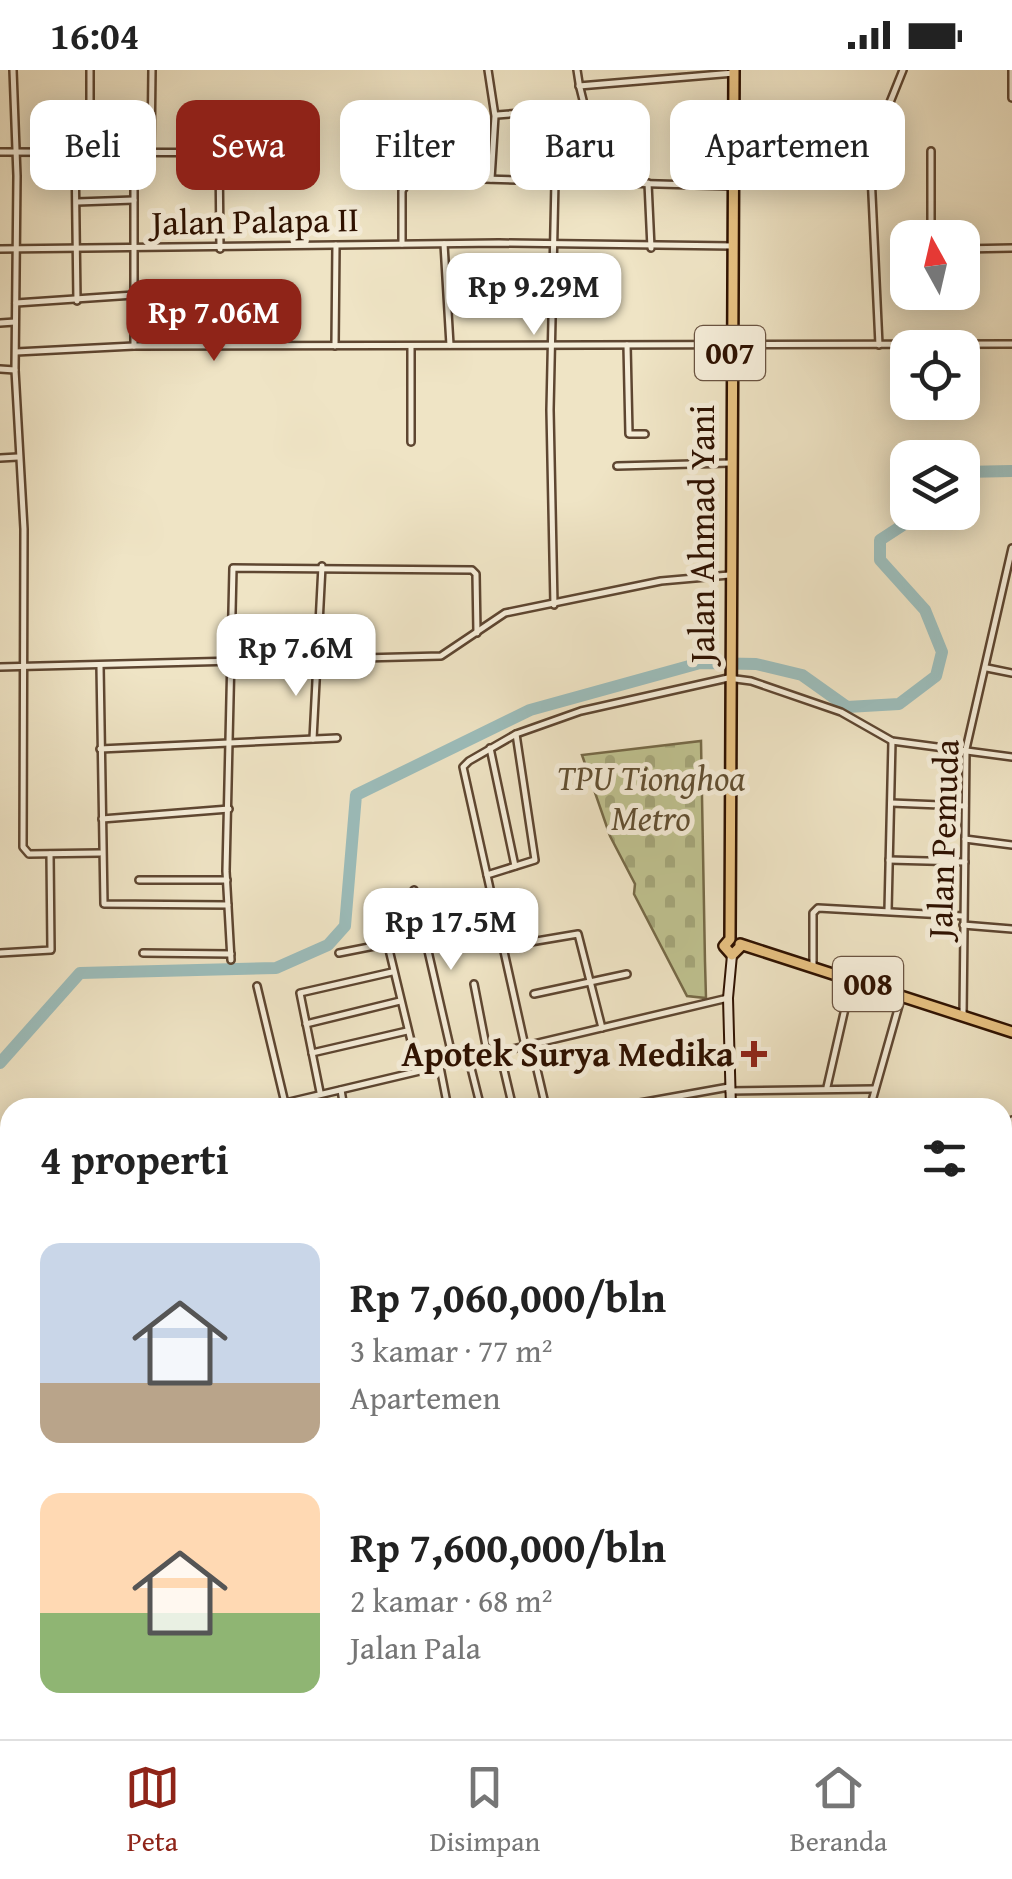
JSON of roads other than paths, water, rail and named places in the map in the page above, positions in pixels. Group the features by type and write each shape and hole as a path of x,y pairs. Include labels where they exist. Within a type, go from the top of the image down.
{"main road":[{"name":"Jalan Ahmad Yani","path":"733,100 734,72"},
{"name":"Jalan Ahmad Yani","path":"730,190 730,939 724,946 732,956"},
{"name":"008","path":"730,939 741,946 903,994 1012,1032"},
{"path":"732,956 741,946"}],"street":[{"path":"13,70 15,370 24,529 23,848 29,854 100,852"},
{"path":"90,70 90,100"},
{"path":"152,70 152,100"},
{"path":"488,70 496,116 491,179"},
{"path":"576,70 582,100"},
{"path":"891,100 903,70"},
{"path":"1012,70 1012,98"},
{"path":"579,86 734,72"},
{"path":"496,116 510,115"},
{"path":"931,151 932,220"},
{"path":"0,152 30,152"},
{"path":"402,244 402,191 408,178 510,180"},
{"path":"77,190 77,301"},
{"path":"134,190 134,346"},
{"path":"219,190 220,249"},
{"path":"554,605 555,190"},
{"path":"648,190 651,248"},
{"path":"872,190 879,345"},
{"path":"77,202 134,200"},
{"name":"Jalan Palapa II","path":"0,249 402,244 732,246"},
{"path":"444,244 450,347"},
{"path":"335,346 336,246"},
{"path":"980,249 1012,248"},
{"path":"16,302 134,295"},
{"path":"0,322 16,322"},
{"path":"16,352 134,346 1012,344"},
{"path":"627,345 629,434 646,434"},
{"path":"411,348 411,442"},
{"path":"0,369 15,370"},
{"path":"0,458 18,456"},
{"path":"617,466 730,463"},
{"name":"Jalan Pemuda","path":"963,1016 966,749 1012,548"},
{"path":"314,739 322,566"},
{"path":"143,953 231,957 227,880 233,568 472,570 476,574 477,633"},
{"path":"0,668 441,656 505,613 661,581 729,575"},
{"path":"100,664 100,852 104,904 228,905"},
{"path":"986,668 1012,673"},
{"path":"543,1098 501,947 464,767 490,748 516,734 582,712 728,675 841,712 892,742 1012,757"},
{"path":"487,875 535,860 518,769 522,756 516,734"},
{"path":"100,749 336,738"},
{"path":"888,911 892,742"},
{"path":"490,748 516,866"},
{"path":"890,803 965,806"},
{"path":"101,819 229,809"},
{"path":"965,839 1012,845"},
{"path":"0,954 51,950 50,853"},
{"path":"890,860 965,862"},
{"path":"140,880 227,880"},
{"path":"414,890 454,1064"},
{"path":"379,908 418,1070"},
{"path":"813,966 816,909 964,916"},
{"path":"964,925 1012,930"},
{"path":"501,947 576,932 602,1028"},
{"path":"338,953 426,936"},
{"path":"729,1098 728,998 732,956"},
{"path":"320,1092 301,993 392,972"},
{"path":"534,994 627,974"},
{"path":"827,1087 852,978"},
{"path":"474,984 488,1056"},
{"path":"257,986 281,1098"},
{"path":"872,1098 903,994"},
{"path":"295,1098 728,998"},
{"path":"306,1024 400,1001"},
{"path":"312,1053 407,1030"},
{"path":"500,1052 511,1098"},
{"path":"469,1060 478,1098"},
{"path":"440,1067 446,1098"},
{"path":"674,1098 729,1089 874,1089"},
{"path":"341,1090 342,1098"}],"waterway":[{"path":"980,472 1012,471"},
{"path":"0,1063 80,973 276,968 328,945 345,926 356,795 530,710 700,663 756,664 802,675 847,707 899,704 936,676 942,652 925,610 880,560 880,540 895,530"}],"place":[{"name":"Apotek Surya Medika","path":"754,1054"}],"park label":[{"name":"TPU Tionghoa Metro","path":"651,798"}]}
